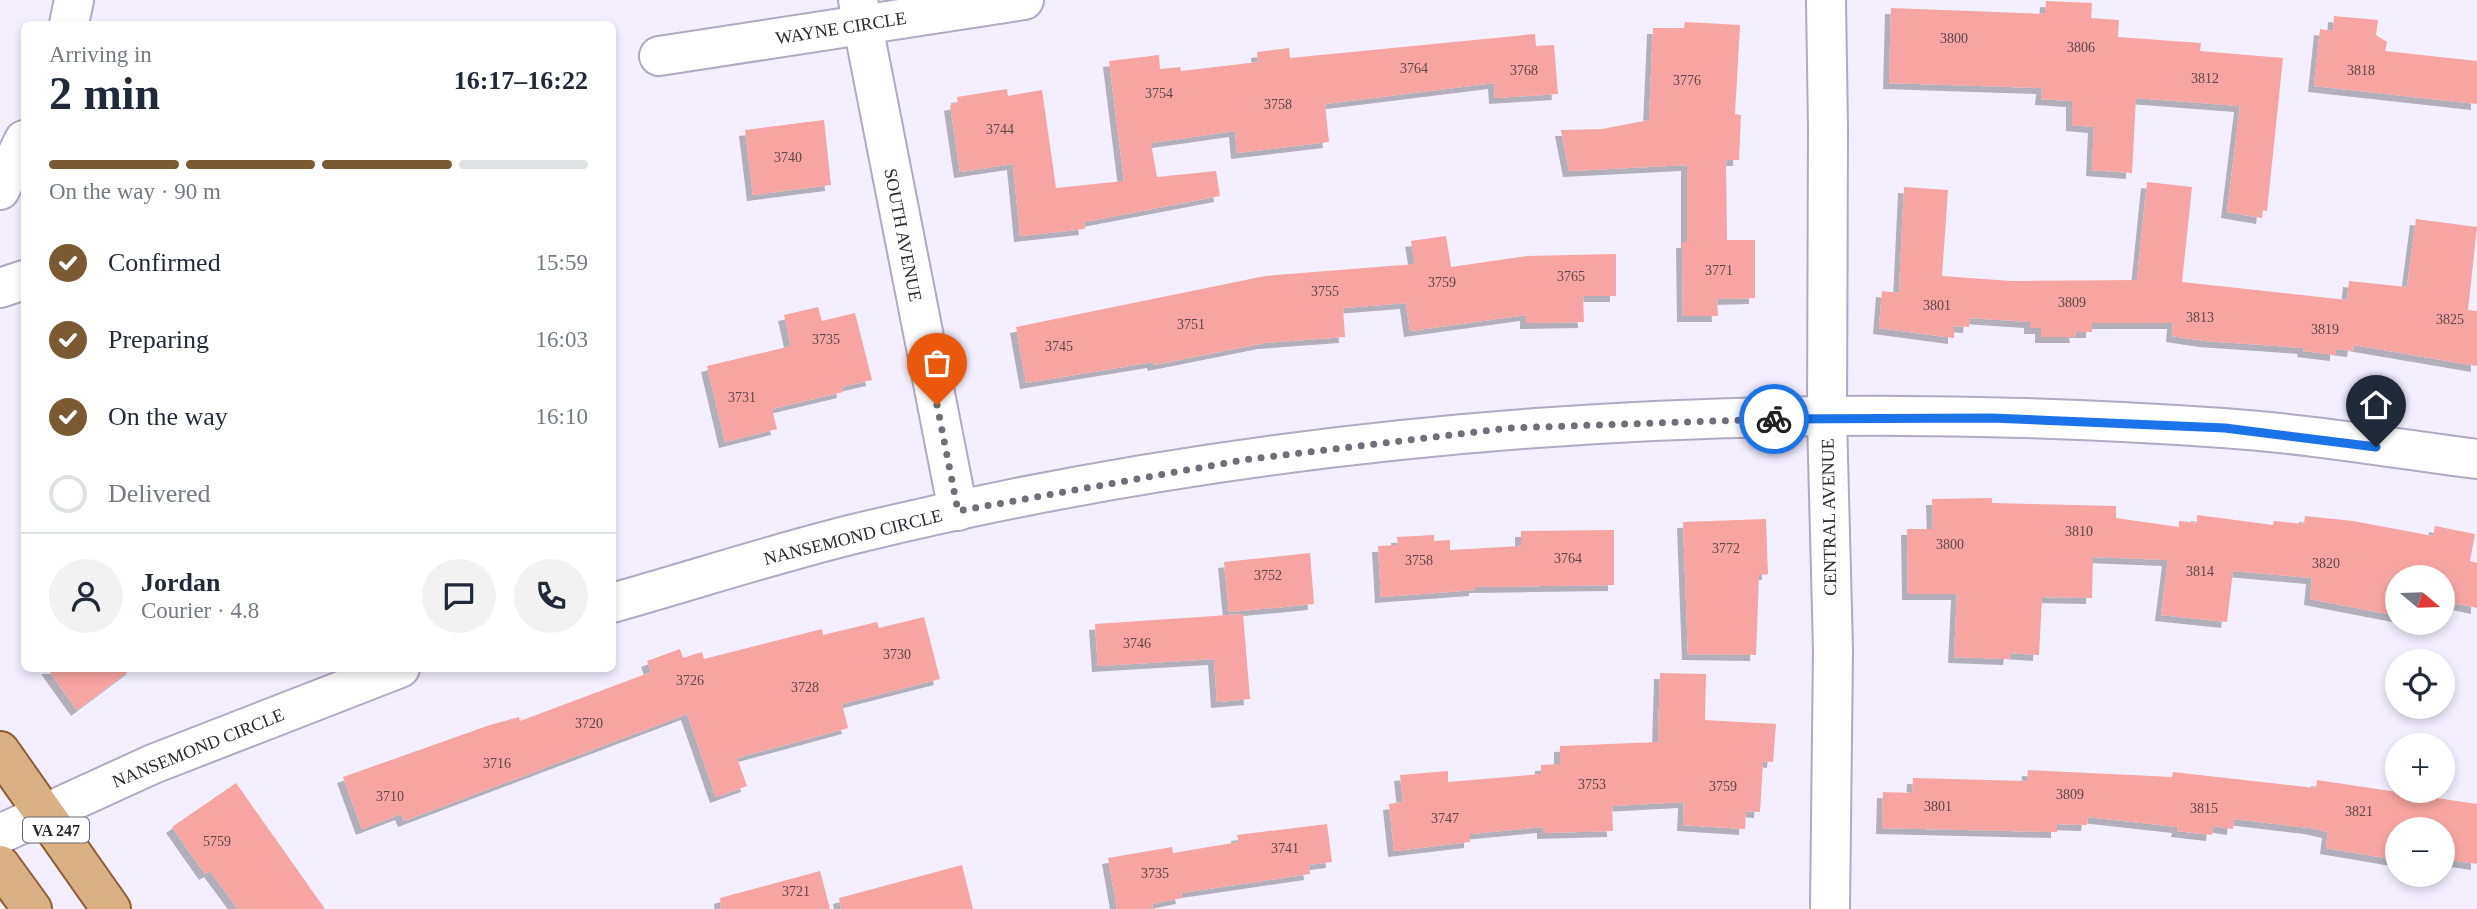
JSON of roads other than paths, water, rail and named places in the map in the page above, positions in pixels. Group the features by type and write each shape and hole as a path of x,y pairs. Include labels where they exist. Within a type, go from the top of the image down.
{"main road":[{"name":"VA 247","path":"0,751 111,909"},
{"path":"0,865 32,909"}],"street":[{"path":"70,21 74,0"},
{"name":"WAYNE CIRCLE","path":"659,55 861,12 1024,0"},
{"name":"CENTRAL AVENUE","path":"1826,0 1827,418 1833,650 1830,909"},
{"name":"SOUTH AVENUE","path":"861,12 958,511"},
{"path":"0,190 21,147"},
{"path":"0,288 21,281"},
{"name":"NANSEMOND CIRCLE","path":"616,602 856,533 958,511 1243,460 1509,428 1827,418 1991,418 2225,428 2477,459"},
{"name":"NANSEMOND CIRCLE","path":"0,834 153,764 390,672"}]}
